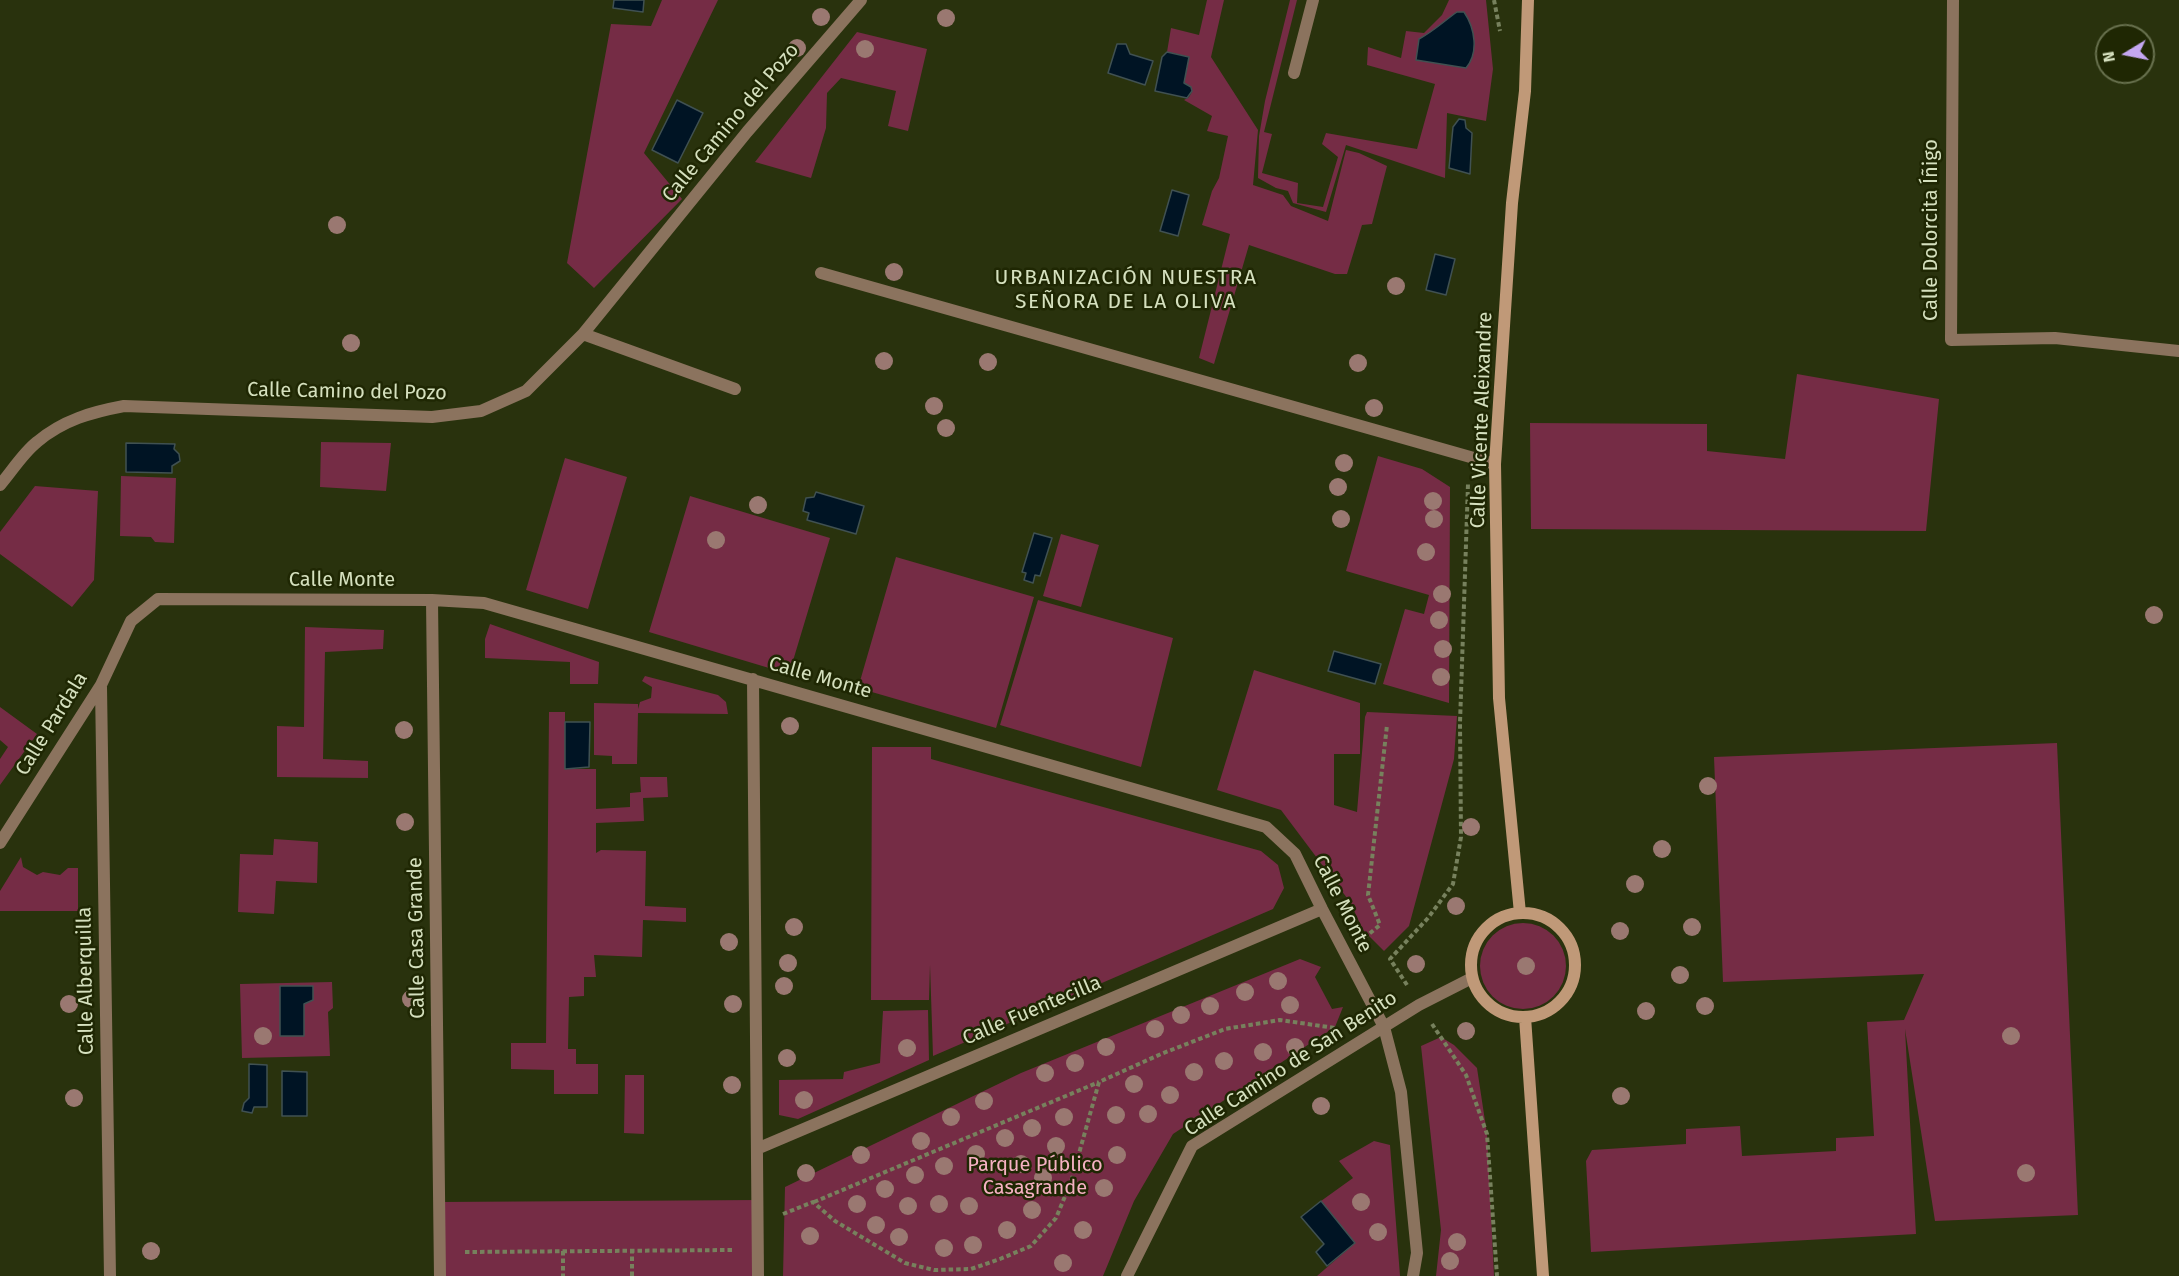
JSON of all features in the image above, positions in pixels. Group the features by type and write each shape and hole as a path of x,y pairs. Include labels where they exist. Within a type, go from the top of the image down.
{"main road":[{"name":"Calle Vicente Aleixandre","path":"1520,913 1499,698 1495,464 1512,203 1525,91 1528,0"},
{"path":"1520,913 1545,918 1559,927 1569,940 1574,957 1574,974 1568,991 1557,1005 1542,1014 1525,1017 1507,1015 1491,1007 1479,994 1472,978 1470,961 1474,945 1483,930 1496,919 1520,913"},
{"path":"1525,1017 1543,1276"}],"street":[{"name":"Calle Camino del Pozo","path":"0,485 35,443 61,425 88,413 124,406 432,417 481,411 526,391 583,334 747,132 861,0"},
{"path":"1294,73 1313,0"},
{"name":"Calle Dolorcita Íñigo","path":"1953,0 1951,340 2055,338 2179,351"},
{"path":"821,273 1495,464"},
{"path":"583,334 735,389"},
{"name":"Calle Monte","path":"131,621 158,599 432,600 484,603 1266,827 1295,854 1384,1028 1401,1092 1417,1253 1413,1276"},
{"name":"Calle Casa Grande","path":"432,600 440,1276"},
{"name":"Calle Pardala","path":"0,843 100,685 131,621"},
{"path":"753,679 759,1148 758,1276"},
{"name":"Calle Alberquilla","path":"100,685 110,1276"},
{"name":"Calle Fuentecilla","path":"759,1148 1322,909"},
{"name":"Calle Camino de San Benito","path":"1127,1276 1192,1146 1419,1005 1472,978"}],"path":[{"path":"1494,0 1502,40"},
{"path":"1469,456 1460,723 1461,837 1453,884 1428,918 1390,959 1466,1076 1487,1134 1497,1276"},
{"path":"1345,955 1380,925 1368,896 1387,725"},
{"path":"783,1214 1099,1082 1161,1053 1225,1029 1280,1020 1335,1027"},
{"path":"813,1202 835,1221 905,1263 934,1270 971,1269 1031,1246 1056,1218 1071,1182 1099,1082"},
{"path":"632,1250 632,1276"},
{"path":"440,1252 758,1250"},
{"path":"563,1251 563,1276"}],"green space":[{"path":"662,0 718,0 644,153 682,199 594,288 567,263 611,24 651,26"},
{"path":"1207,0 1224,0 1211,57 1258,130 1253,185 1283,195 1291,206 1328,221 1346,150 1359,153 1387,166 1372,224 1362,225 1347,274 1335,274 1249,245 1214,364 1199,358 1230,234 1202,225 1212,191 1219,178 1228,136 1207,131 1212,116 1184,100 1192,92 1191,87 1184,83 1189,57 1167,52 1171,28 1199,35"},
{"path":"1290,0 1297,0 1264,132 1272,134 1262,173 1298,183 1297,203 1323,207 1338,157 1322,144 1326,133 1417,149 1435,84 1367,65 1368,47 1401,58 1406,31 1424,33 1442,15 1449,0 1486,0 1493,69 1486,121 1447,113 1445,178 1346,145 1326,212 1293,203 1288,191 1276,188 1258,178 1259,136 1265,101"},
{"path":"857,32 927,49 908,131 888,126 896,91 841,78 827,93 826,128 811,178 755,162"},
{"path":"1797,374 1939,399 1926,531 1531,529 1530,423 1707,424 1707,451 1785,459"},
{"path":"321,442 391,443 386,491 320,487"},
{"path":"1378,456 1422,469 1450,487 1449,703 1383,684 1405,609 1424,614 1429,595 1346,571"},
{"path":"565,458 627,477 588,609 526,590"},
{"path":"121,476 176,478 174,543 155,542 151,537 120,536"},
{"path":"35,486 98,491 94,580 72,607 0,554 0,532"},
{"path":"690,496 830,538 789,674 649,632"},
{"path":"1061,534 1099,545 1081,607 1043,596"},
{"path":"896,557 1034,597 996,728 858,688"},
{"path":"1038,600 1173,638 1141,767 1000,725"},
{"path":"490,624 599,662 598,684 570,684 570,662 485,658 485,639"},
{"path":"305,627 384,630 383,649 325,652 323,759 368,761 368,778 277,777 277,726 304,727"},
{"path":"1254,670 1360,703 1360,754 1334,754 1334,805 1357,812 1367,712 1457,716 1454,759 1409,926 1384,951 1363,930 1350,902 1281,810 1217,790"},
{"path":"645,676 718,695 726,702 728,714 638,713 637,764 612,764 612,756 594,755 594,703 638,704 638,709 640,702 651,698 652,687 642,681"},
{"path":"0,707 37,734 0,785 0,759 8,747 0,740"},
{"path":"549,712 565,712 565,769 596,769 596,809 630,807 630,793 641,792 640,777 667,777 668,797 643,798 644,821 596,823 596,853 601,850 646,851 645,906 686,908 686,922 643,920 642,957 594,955 596,977 584,977 584,996 569,997 568,1049 576,1049 576,1064 598,1064 598,1094 554,1094 554,1070 511,1069 511,1043 546,1043"},
{"path":"2057,743 2078,1215 1935,1221 1905,1029 1916,1234 1591,1252 1586,1161 1592,1150 1686,1144 1686,1129 1740,1126 1742,1156 1836,1151 1836,1138 1874,1136 1867,1022 1904,1020 1924,974 1723,982 1714,757"},
{"path":"872,747 931,747 931,759 1261,851 1278,865 1284,888 1273,909 933,1056 930,965 929,1000 871,1000"},
{"path":"274,839 318,842 317,883 276,881 274,914 238,912 240,854 273,855"},
{"path":"21,857 23,867 37,875 43,872 60,875 68,868 78,868 78,911 0,911 0,891"},
{"path":"1523,923 1540,926 1554,935 1563,949 1566,966 1563,983 1554,997 1540,1006 1523,1009 1506,1006 1492,997 1483,983 1480,966 1483,949 1492,935 1506,926"},
{"name":"Parque Público Casagrande","path":"1300,959 1321,967 1315,977 1332,1009 1343,1007 1335,1027 1173,1134 1134,1201 1103,1276 783,1276 785,1187 1021,1073"},
{"path":"332,982 333,1008 328,1012 330,1056 242,1058 240,984"},
{"path":"928,1010 929,1060 798,1119 779,1115 779,1080 843,1079 844,1072 880,1063 883,1011"},
{"path":"1441,1037 1454,1045 1477,1068 1487,1134 1494,1276 1436,1276 1441,1230 1421,1046"},
{"path":"625,1075 644,1075 644,1134 624,1133"},
{"path":"1374,1141 1390,1145 1400,1276 1317,1276 1355,1243 1321,1201 1353,1178 1339,1161"},
{"path":"759,1200 758,1276 440,1276 440,1202"}],"water":[{"path":"614,0 644,0 643,12 613,8"},
{"path":"1457,12 1464,12 1473,33 1473,55 1466,68 1416,60 1419,39"},
{"path":"1117,44 1126,44 1130,54 1153,61 1145,85 1108,73"},
{"path":"1167,52 1189,57 1184,83 1191,87 1192,91 1187,98 1155,91 1162,57"},
{"path":"677,100 703,113 678,163 652,150"},
{"path":"1459,119 1465,120 1466,128 1472,133 1470,174 1449,168 1453,127"},
{"path":"1172,190 1189,195 1178,236 1160,231"},
{"path":"1435,254 1455,259 1446,295 1426,290"},
{"path":"126,443 175,444 174,449 179,454 180,461 172,466 172,473 126,472"},
{"path":"816,492 864,506 856,534 807,520 809,513 803,511 806,498 814,497"},
{"path":"1034,533 1052,538 1040,576 1035,575 1033,583 1024,580 1026,573 1022,572"},
{"path":"1334,651 1381,664 1375,684 1328,671"},
{"path":"565,722 590,722 589,767 565,769"},
{"path":"280,986 313,986 313,1000 304,1004 304,1036 280,1036"},
{"path":"249,1064 267,1065 267,1107 254,1107 252,1113 242,1111 244,1103 249,1098"},
{"path":"282,1071 307,1072 307,1116 282,1116"},
{"path":"1321,1201 1355,1243 1327,1266 1316,1252 1324,1244 1301,1217"}],"district":[{"name":"URBANIZACIÓN NUESTRA SEÑORA DE LA OLIVA","path":"1126,290"}]}
